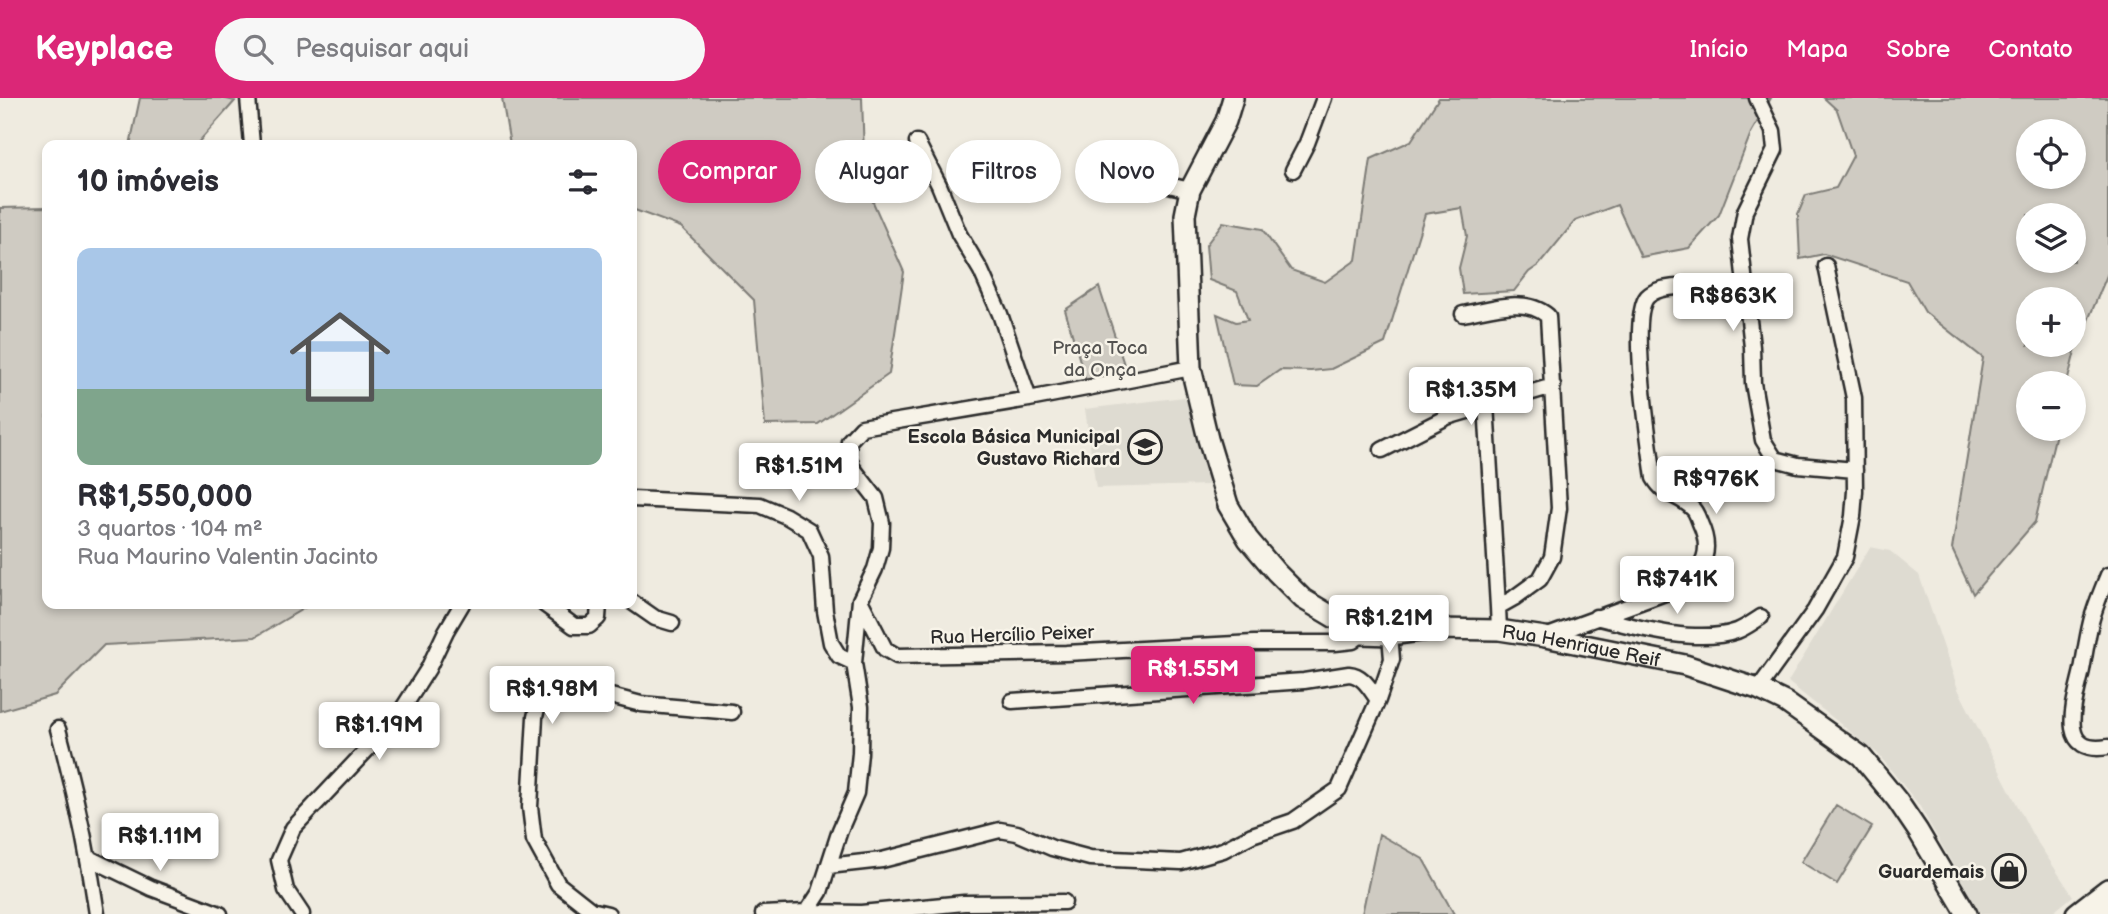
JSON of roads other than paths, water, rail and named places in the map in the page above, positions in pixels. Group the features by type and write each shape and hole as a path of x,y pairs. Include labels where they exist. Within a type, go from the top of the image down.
{"main road":[{"path":"2077,914 2108,890"},
{"path":"2104,914 2108,910"}],"street":[{"path":"248,98 252,140"},
{"name":"Rua Henrique Reif","path":"1233,98 1226,121 1190,190 1185,215 1191,368 1218,476 1228,505 1248,539 1303,599 1362,634 1391,635 1434,629 1499,630 1545,637 1685,665 1758,689 1785,702 1861,756 1918,831 1967,914"},
{"path":"1293,170 1307,143 1324,98"},
{"path":"1757,98 1773,131 1775,150 1745,211 1740,239 1752,347 1753,383 1763,440 1775,459 1798,465 1855,470"},
{"path":"932,171 959,234 981,271 1000,314 1029,399"},
{"path":"1179,187 1190,190"},
{"path":"1758,689 1815,610 1845,557 1853,516 1854,398 1826,266"},
{"path":"1545,637 1684,586 1701,568 1706,553 1705,533 1693,509 1661,489 1654,478 1642,393 1640,313 1646,298 1658,289 1676,287"},
{"path":"1463,314 1508,305 1539,309 1548,316 1559,508 1552,557 1540,579 1498,607"},
{"path":"807,912 820,892 856,793 861,707 854,663 860,600 881,548 882,523 876,498 852,467 848,454 849,441 862,427 1191,368"},
{"path":"1382,450 1447,416 1552,386"},
{"path":"1486,404 1499,630"},
{"path":"637,499 760,505 809,530 821,556 825,611 831,643 839,656 854,663"},
{"path":"2108,575 2091,621 2072,708 2071,727 2085,746 2108,747"},
{"name":"Rua Hercílio Peixer","path":"860,600 885,649 897,656 1066,653 1254,643 1335,643 1353,641 1362,634"},
{"path":"637,605 655,618 672,623"},
{"path":"302,914 286,890 279,860 293,828 396,719 428,669 459,609"},
{"path":"551,609 574,626 589,626 598,618 599,609"},
{"path":"1596,617 1647,631 1712,637 1738,631 1760,617"},
{"path":"828,866 882,860 1000,830 1017,833 1052,848 1090,858 1181,862 1223,850 1252,835 1293,821 1339,789 1378,700 1392,659 1391,635"},
{"path":"1012,701 1304,681 1349,674 1364,681 1378,700"},
{"path":"608,914 591,910 558,884 534,840 530,807 535,717 540,696 550,686 565,684 641,704 732,712"},
{"path":"58,729 89,858 97,914"},
{"path":"89,858 150,888 220,914"},
{"path":"763,914 861,913 964,902 1064,902"}],"place":[{"name":"Escola Básica Municipal Gustavo Richard","path":"1145,447"},
{"name":"Guardemais","path":"2009,871"}],"park label":[{"name":"Praça Toca da Onça","path":"1100,358"}]}
